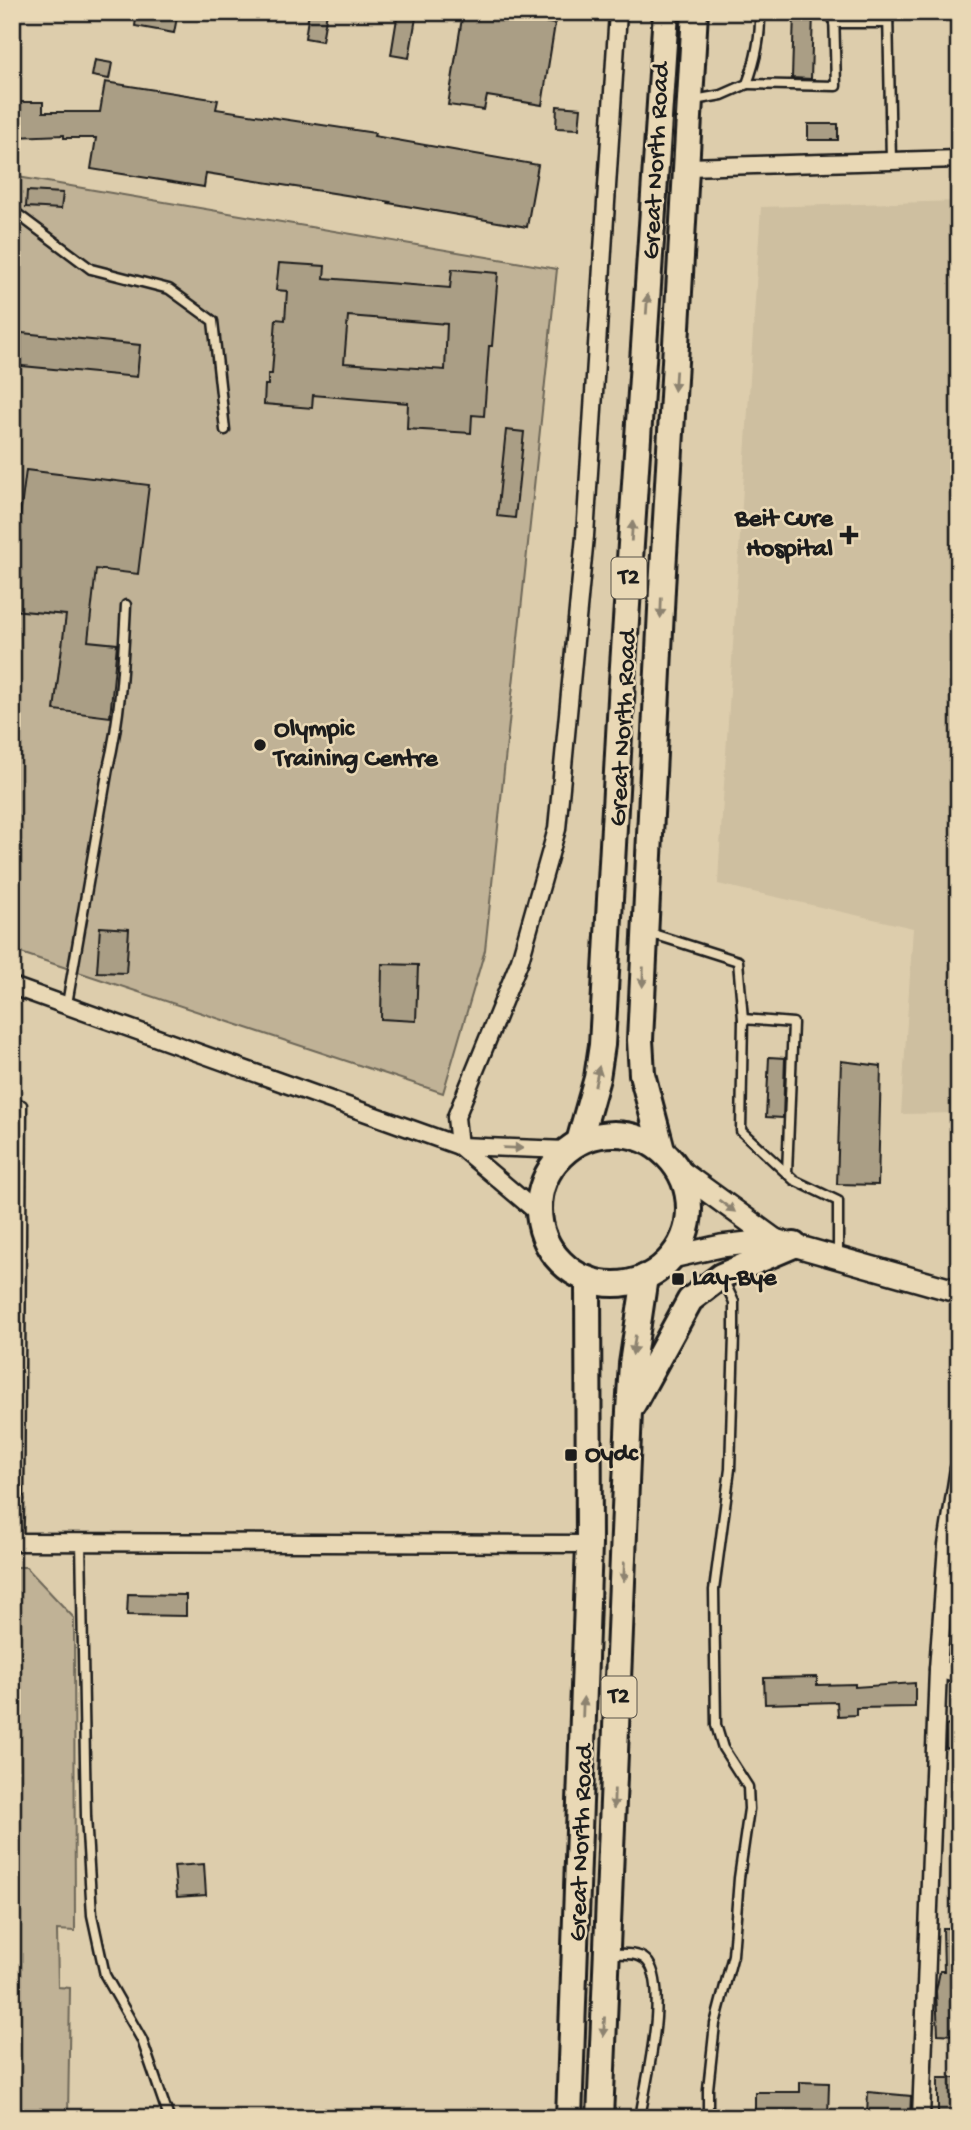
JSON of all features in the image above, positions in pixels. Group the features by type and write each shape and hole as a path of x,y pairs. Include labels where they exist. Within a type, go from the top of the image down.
{"main road":[{"name":"Great North Road","path":"573,1146 597,1077 602,1045 622,681 666,12"},
{"name":"Great North Road","path":"662,1150 642,1074 640,1040 662,589 695,12"},
{"name":"T2","path":"607,1134 622,1134 643,1139 662,1150 680,1171 689,1197 689,1221 681,1243 672,1257 655,1272 616,1284 588,1279 563,1264 553,1254 541,1228 539,1199 548,1171 573,1146 607,1134"},
{"path":"680,1171 785,1243"},
{"path":"629,1411 690,1300 721,1276 785,1243"},
{"path":"672,1257 721,1246 785,1243 959,1292"},
{"name":"Great North Road","path":"600,2118 629,1411 632,1364 645,1277"},
{"name":"Great North Road","path":"569,2118 589,1544 588,1279"}],"street":[{"path":"538,1213 459,1146 456,1117 520,960 557,828 585,536 618,12"},
{"path":"688,167 959,159"},
{"path":"12,986 459,1146 573,1146"},
{"path":"922,2118 938,1669 947,1545 959,1468"},
{"path":"15,1542 589,1544"},
{"path":"938,1669 959,1675"}],"lane":[{"path":"747,85 756,60 761,32 760,12"},
{"path":"691,100 722,95 747,85 836,86 834,12"},
{"path":"888,12 891,161"},
{"path":"834,23 888,23"},
{"path":"12,210 90,269 169,289 212,321 225,430"},
{"path":"67,1004 121,697 126,605"},
{"path":"645,931 738,961 743,1019 741,1131 794,1180 838,1201 838,1258"},
{"path":"743,1019 793,1023 787,1173"},
{"path":"12,1105 22,1105 15,1542"},
{"path":"709,2118 708,2089 715,2024 733,1955 739,1878 749,1809 748,1787 723,1748 716,1725 714,1590 730,1469 734,1335 734,1302 721,1276"},
{"path":"81,1542 86,1816 92,1915 105,1975 142,2039 169,2118"},
{"path":"608,1954 632,1954 644,1958 656,1979 658,2002 640,2118"}],"shaded area":[{"name":"Olympic Training Centre","path":"12,176 557,269 485,950 443,1093 12,950"},
{"name":"Beit Cure Hospital","path":"959,201 959,1113 901,1114 913,928 718,884 719,863 761,207"},
{"path":"12,1567 26,1567 74,1618 75,1931 57,1930 58,1987 70,1988 68,2118 12,2118"}],"building":[{"path":"137,12 178,12 174,33 135,26"},
{"path":"309,12 327,12 322,41 305,38"},
{"path":"398,12 417,12 409,58 391,55"},
{"path":"463,12 485,12 555,24 542,105 487,96 484,110 448,105"},
{"path":"794,12 813,12 811,79 792,78"},
{"path":"95,60 112,63 109,79 92,76"},
{"path":"105,82 218,100 216,109 375,133 374,136 538,165 527,227 206,173 204,187 91,169 96,138 64,138 64,135 15,137 15,102 43,102 43,112 100,112"},
{"path":"557,106 581,108 579,129 556,128"},
{"path":"808,124 838,124 838,140 808,140"},
{"path":"27,191 63,193 61,209 26,207"},
{"path":"279,263 325,266 324,278 450,288 452,269 498,273 484,416 472,415 471,433 407,429 408,403 313,395 312,408 264,404 265,385 268,385 268,374 272,374 276,319 285,320 287,291 276,290","holes":["348,316 447,324 445,370 344,363"]},
{"path":"12,332 140,345 137,377 12,365"},
{"path":"506,430 524,432 515,518 497,516"},
{"path":"26,470 149,485 138,574 96,569 88,641 117,644 110,717 54,710 66,615 12,610 12,578"},
{"path":"100,927 129,929 126,973 97,972"},
{"path":"382,964 418,965 416,1021 381,1019"},
{"path":"769,1057 785,1058 783,1118 766,1117"},
{"path":"841,1061 881,1066 878,1185 837,1184"},
{"path":"128,1594 186,1595 186,1616 127,1615"},
{"path":"817,1677 817,1685 855,1684 855,1687 915,1683 915,1707 856,1708 856,1715 838,1716 837,1702 765,1704 764,1678"},
{"path":"946,1725 959,1727 959,1751 946,1748"},
{"path":"204,1864 206,1895 177,1897 174,1866"},
{"path":"943,1928 959,1928 956,2035 938,2034 936,1991 940,1971 944,1971"},
{"path":"938,2078 959,2078 959,2118 938,2118"},
{"path":"800,2082 829,2083 828,2118 755,2115 755,2092 800,2092"},
{"path":"868,2092 911,2096 910,2118 867,2115"}],"place":[{"name":"Beit Cure Hospital","path":"849,535"},
{"name":"Olympic Training Centre","path":"260,745"},
{"name":"Lay-Bye","path":"678,1279"},
{"name":"Oydc","path":"571,1455"}]}
